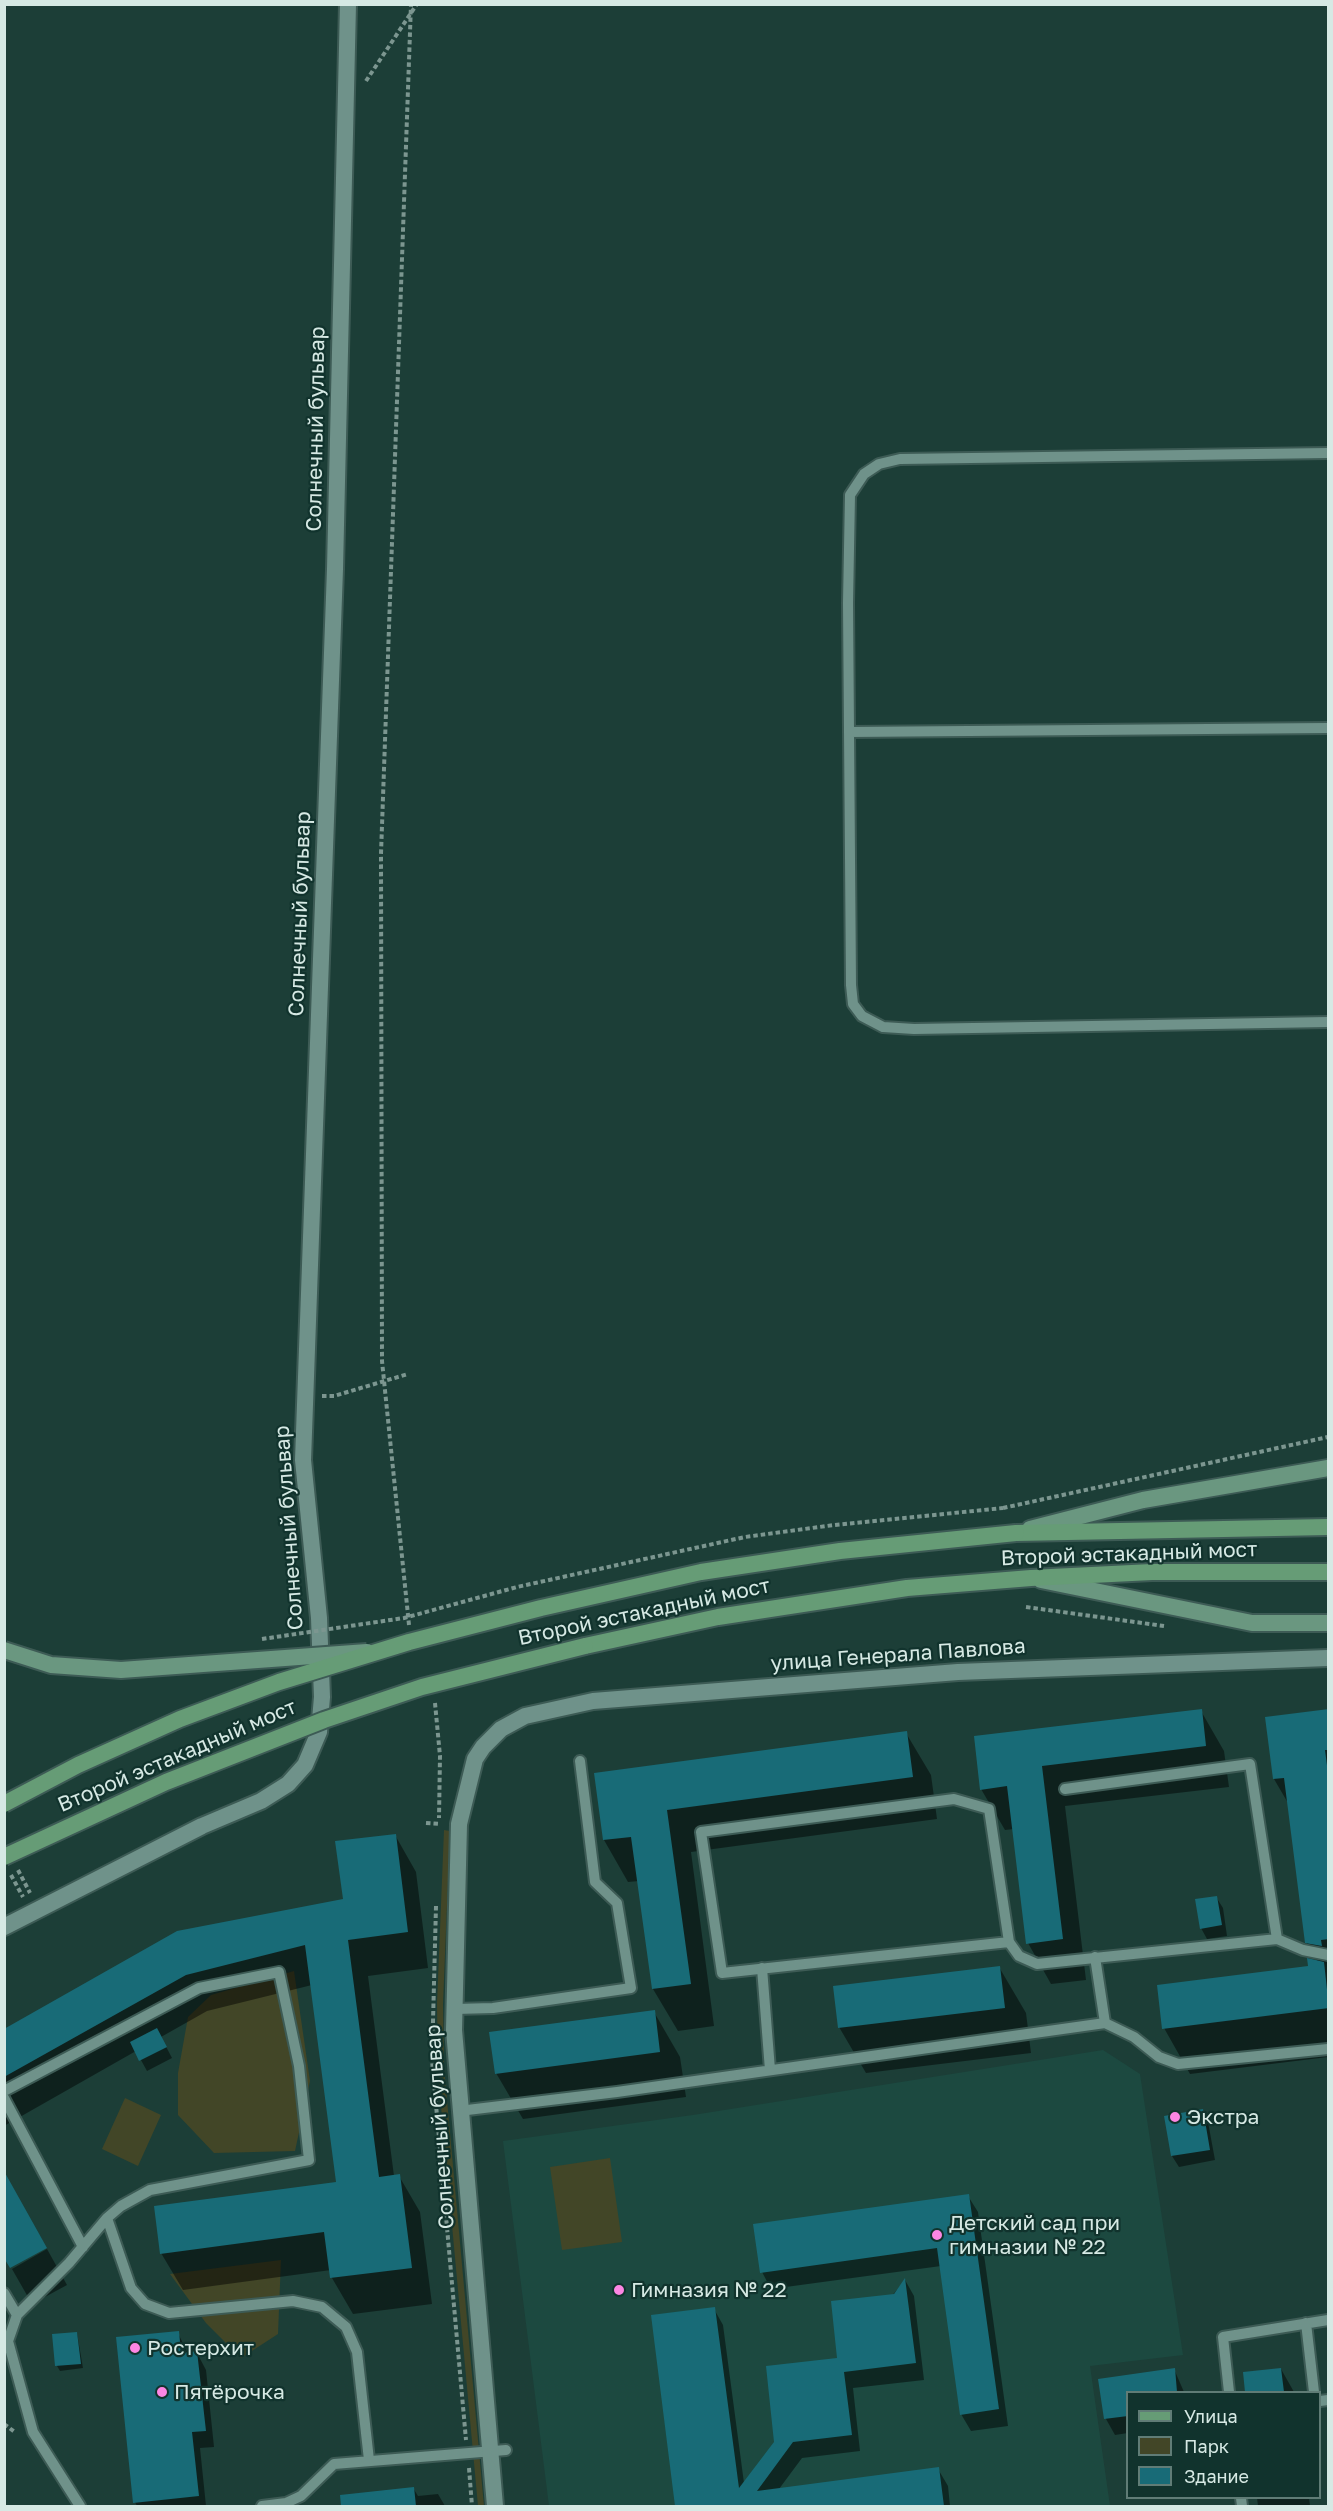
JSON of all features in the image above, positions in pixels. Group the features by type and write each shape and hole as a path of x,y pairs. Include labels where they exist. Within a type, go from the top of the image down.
{"main road":[{"path":"1016,1533 1143,1500 1329,1468"},
{"name":"Второй эстакадный мост","path":"4,1804 78,1765 180,1719 279,1682 541,1608 701,1572 840,1551 1016,1533 1134,1528 1329,1527"},
{"name":"Второй эстакадный мост","path":"7,1864 166,1782 324,1719 422,1687 517,1662 718,1617 907,1588 1031,1578 1152,1572 1329,1572"},
{"path":"1031,1578 1243,1622 1329,1623"},
{"path":"4,1650 51,1665 112,1670 310,1654 383,1652"}],"street":[{"name":"Солнечный бульвар","path":"4,1927 202,1826 261,1801 288,1784 305,1765 319,1732 322,1697 319,1618 303,1460 304,1395 335,569 348,4"},
{"name":"улица Генерала Павлова","path":"483,1746 501,1729 525,1716 593,1701 958,1672 1329,1658"},
{"name":"Солнечный бульвар","path":"483,1746 475,1759 459,1824 455,2008 459,2111 498,2450 495,2506"}],"lane":[{"path":"1329,453 900,459 879,464 864,474 850,495 849,732 851,985 853,1004 862,1016 883,1026 914,1029 1329,1022"},
{"path":"849,732 1329,728"},
{"path":"455,2008 493,2008 631,1988 617,1903 595,1882 580,1761"},
{"path":"1065,1789 1250,1764 1277,1940"},
{"path":"1009,1942 722,1973 701,1832 954,1799 989,1809 1009,1942 1019,1956 1036,1964 1277,1940 1302,1950 1329,1955"},
{"path":"1095,1957 1105,2023"},
{"path":"762,1968 770,2070"},
{"path":"4,2091 199,1988 279,1972 299,2066 309,2160 150,2190 121,2206 107,2218 84,2247 17,2315 8,2341 33,2432 80,2506"},
{"path":"459,2111 1105,2023 1134,2037 1159,2056 1178,2064 1329,2049"},
{"path":"4,2098 84,2247"},
{"path":"107,2218 131,2288 145,2304 169,2313 293,2301 322,2307 346,2327 357,2352 369,2460"},
{"path":"4,2293 17,2315"},
{"path":"1229,2391 1223,2337 1329,2320"},
{"path":"1306,2323 1314,2391"},
{"path":"262,2506 286,2503 301,2496 334,2464 498,2450"}],"path":[{"path":"411,4 381,854 384,1380 411,1635"},
{"path":"345,113 417,4"},
{"path":"304,1395 334,1396 408,1374"},
{"path":"1003,1508 1329,1437"},
{"path":"259,1639 362,1624"},
{"path":"435,1701 439,1728 440,1796"},
{"path":"7,1864 23,1898"}],"shaded area":[{"name":"Детский сад при гимназии № 22","path":"1103,2050 1140,2074 1183,2355 1090,2366 1110,2506 549,2506 503,2141 693,2115"}],"green space":[{"path":"444,1830 450,1831 443,2004 444,2067 484,2506 478,2506 438,2074 437,2004"},
{"path":"294,1971 310,2081 295,2151 214,2153 178,2115 178,2073 188,2017 211,1995"},
{"path":"125,2098 161,2115 138,2166 102,2149"},
{"path":"610,2158 622,2242 562,2250 550,2167"},
{"path":"281,2260 278,2334 241,2358 206,2323 170,2274"}],"building":[{"path":"1202,1709 1206,1746 1042,1766 1063,1939 1026,1944 1007,1786 980,1790 974,1736"},
{"path":"1329,1709 1329,1750 1325,1750 1329,1781 1329,1939 1321,1940 1322,1946 1305,1943 1284,1778 1273,1779 1265,1717"},
{"path":"907,1731 913,1777 667,1810 691,1984 652,1989 631,1837 603,1840 594,1773"},
{"path":"396,1834 408,1932 348,1940 379,2177 400,2174 412,2268 330,2278 324,2232 160,2254 154,2206 336,2182 305,1945 186,1975 4,2077 4,2029 177,1931 343,1899 335,1841"},
{"path":"1217,1896 1222,1925 1200,1929 1195,1899"},
{"path":"1307,1958 1324,1962 1329,2008 1162,2029 1157,1985 1308,1966"},
{"path":"1000,1966 1005,2008 838,2028 833,1986"},
{"path":"655,2010 660,2052 495,2074 489,2032"},
{"path":"157,2028 167,2047 139,2061 130,2042"},
{"path":"1203,2109 1210,2150 1171,2156 1164,2116"},
{"path":"4,2171 47,2248 10,2268 4,2258"},
{"path":"969,2194 999,2409 960,2415 937,2248 760,2273 753,2224"},
{"path":"905,2278 916,2363 844,2372 852,2435 793,2442 757,2491 939,2467 944,2506 675,2506 651,2315 715,2307 739,2488 774,2442 766,2366 837,2358 831,2301 894,2294"},
{"name":"Пятёрочка","path":"179,2331 181,2353 197,2351 206,2431 192,2432 199,2496 133,2503 116,2337"},
{"path":"77,2332 81,2364 55,2366 52,2334"},
{"path":"1175,2368 1177,2391 1126,2391 1126,2416 1104,2419 1098,2379"},
{"path":"1281,2368 1284,2391 1245,2391 1243,2372"},
{"path":"414,2487 416,2506 341,2506 340,2495"}],"place":[{"name":"Экстра","path":"1175,2117"},
{"name":"Детский сад при гимназии № 22","path":"937,2235"},
{"name":"Гимназия № 22","path":"619,2290"},
{"name":"Ростерхит","path":"135,2348"},
{"name":"Пятёрочка","path":"162,2392"}]}
